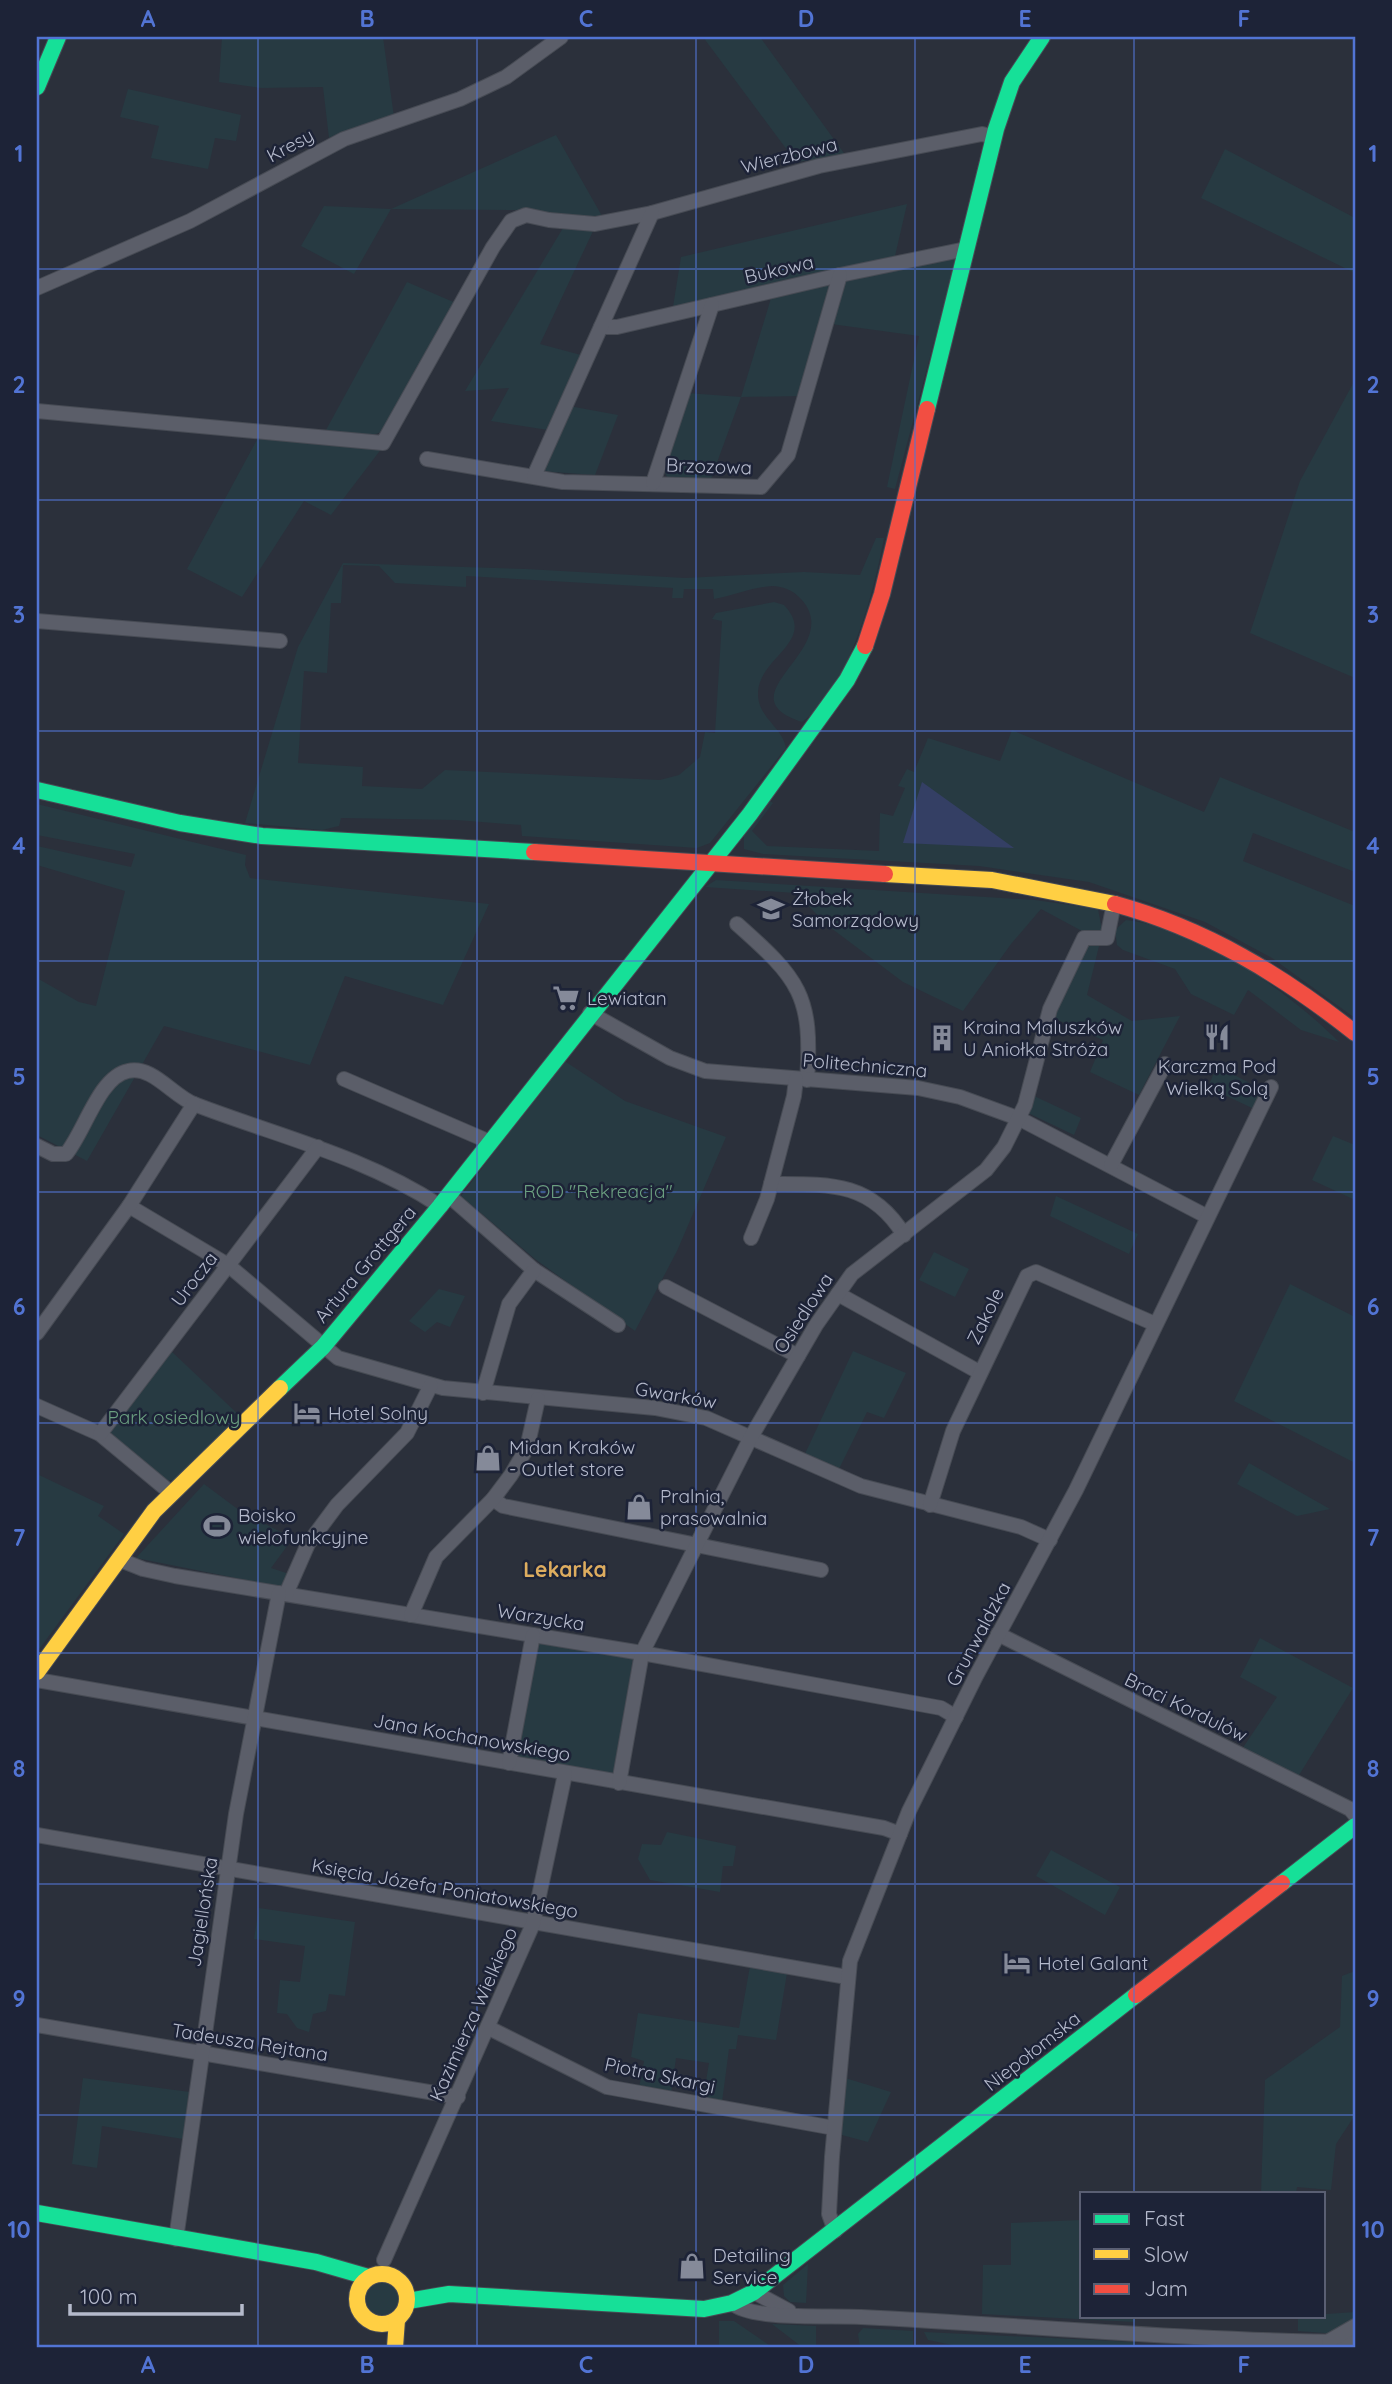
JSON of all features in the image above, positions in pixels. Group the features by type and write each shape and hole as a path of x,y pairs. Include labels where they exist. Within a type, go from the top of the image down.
{"main road":[{"path":"37,87 58,37"},
{"name":"Artura Grottgera","path":"37,1672 118,1559 171,1493 323,1347 444,1201 807,740 848,680 864,648 885,583 994,137 1012,82 1042,37"},
{"path":"37,790 180,823 262,836 708,866 992,880 1058,889 1198,931 1246,954 1291,983 1355,1034"},
{"name":"Niepołomska","path":"505,2298 704,2308 732,2303 754,2292 1355,1826"},
{"path":"37,2213 330,2265 368,2277 383,2273 404,2284 450,2285 505,2298"},
{"path":"285,2259 345,2282 357,2295 362,2314 379,2324 397,2320"},
{"path":"357,2295 368,2277"},
{"path":"396,2347 397,2320 408,2301 404,2284"},
{"path":"408,2301 435,2294 505,2298"},
{"path":"379,2324 385,2347"}],"street":[{"name":"Kresy","path":"37,288 190,221 337,143 460,99 506,77 561,37"},
{"name":"Wierzbowa","path":"37,411 383,443 493,247 511,221 526,215 595,224 652,213 819,166 982,134 994,137"},
{"path":"534,476 652,213"},
{"name":"Bukowa","path":"601,327 617,327 840,275 966,249"},
{"name":"Brzozowa","path":"427,459 564,482 761,487 788,455 840,275"},
{"path":"653,483 712,305"},
{"path":"37,621 280,641"},
{"name":"Osiedlowa","path":"619,1783 642,1653 751,1437 798,1356 852,1274 986,1170 1020,1119 1055,998 1084,938 1107,938 1114,904"},
{"path":"737,924 776,958 800,991 808,1024 801,1079 771,1184 751,1237"},
{"name":"Politechniczna","path":"590,1013 687,1066 723,1073 939,1091 1020,1119 1206,1216"},
{"path":"1111,1165 1165,1064"},
{"path":"37,1146 52,1154 66,1154 106,1085 117,1074 131,1070 150,1075 194,1104 318,1147 444,1201 534,1270 618,1325"},
{"path":"344,1079 490,1142"},
{"name":"Grunwaldzka","path":"835,2231 829,2214 834,2128 850,1961 900,1834 956,1717 1050,1540 1271,1087"},
{"path":"37,1333 129,1206 194,1104"},
{"name":"Urocza","path":"100,1434 318,1147"},
{"path":"771,1184 843,1187 884,1209 904,1235"},
{"name":"Gwarków","path":"129,1206 228,1265 338,1358 431,1385 538,1399 670,1410 721,1423 860,1486 1021,1527 1050,1540"},
{"path":"483,1393 509,1304 534,1270"},
{"name":"Zakole","path":"930,1505 953,1431 1027,1276 1037,1272 1155,1324"},
{"path":"666,1287 798,1356"},
{"path":"838,1294 979,1372"},
{"name":"Jagiellońska","path":"176,2239 236,1814 282,1593 308,1544 337,1504 407,1433 431,1385"},
{"path":"411,1615 436,1557 505,1485 527,1448 538,1399"},
{"path":"37,1406 100,1434 171,1493"},
{"path":"493,1499 503,1506 698,1543 821,1570"},
{"name":"Warzycka","path":"118,1559 143,1569 642,1653 942,1709 956,1717"},
{"name":"Braci Kordulów","path":"999,1634 1350,1809 1355,1815"},
{"path":"509,1763 533,1635"},
{"name":"Jana Kochanowskiego","path":"37,1680 884,1828 900,1834"},
{"name":"Kazimierza Wielkiego","path":"384,2260 533,1924 565,1774"},
{"name":"Księcia Józefa Poniatowskiego","path":"37,1835 847,1977"},
{"name":"Tadeusza Rejtana","path":"37,2025 458,2097"},
{"name":"Piotra Skargi","path":"489,2028 607,2087 834,2128"},
{"path":"754,2292 797,2314"},
{"path":"732,2303 740,2310 758,2315 797,2314 1292,2344 1355,2342"},
{"path":"1328,2342 1355,2326"}],"green space":[{"path":"222,37 383,37 394,117 329,138 323,87 261,88 219,82"},
{"path":"703,37 760,37 846,156 796,162"},
{"path":"128,89 241,115 236,141 215,138 208,169 151,158 159,126 120,117"},
{"path":"556,135 602,216 568,218 522,210 391,209"},
{"path":"1225,149 1355,218 1355,273 1201,198"},
{"path":"907,204 895,256 673,307 681,257"},
{"path":"324,206 391,209 354,274 301,246"},
{"path":"563,228 594,229 540,344 581,355 548,430 491,421 509,388 465,391"},
{"path":"957,255 895,489 887,487 919,336 831,324 845,280"},
{"path":"407,282 458,304 384,431 370,436 326,430"},
{"path":"825,283 830,287 801,396 741,397 772,295"},
{"path":"1355,380 1355,678 1250,633 1300,481"},
{"path":"687,393 741,397 711,479 667,477 662,466"},
{"path":"569,406 618,415 595,475 540,471"},
{"path":"259,436 382,448 331,515 304,501 242,597 187,569"},
{"path":"876,538 884,538 874,585 857,638 833,687 819,707 802,722 780,711 774,698 778,684 809,636 811,618 801,599 784,588 765,587 714,599 713,589 684,589 683,598 672,598 673,588 466,576 466,587 395,583 379,566 343,565 341,603 331,603 327,673 304,671 298,763 363,767 362,786 422,789 445,770 660,780 679,775 700,757 705,732 715,733 722,621 712,619 716,613 774,602 784,605 793,618 795,629 791,639 761,679 758,692 761,709 784,740 786,748 710,843 697,848 522,836 521,825 456,820 341,818 339,826 322,830 245,823 298,647 343,563 685,578 804,572 860,575"},
{"path":"1012,730 1204,812 1220,777 1355,832 1355,872 1253,833 1243,861 1355,906 1355,1018 1272,958 1205,922 1089,882 979,866 763,854 744,849 744,833 767,799 773,803 752,831 767,846 879,851 880,813 893,816 905,788 898,786 907,769 914,772 928,738 1000,761"},
{"path":"37,804 246,855 245,865 250,878 489,904 443,1005 345,976 310,1065 164,1026 87,1161 37,1135 37,978 79,1002 96,1006 125,891 37,865 37,846 131,867 135,854 37,835"},
{"path":"716,880 1035,900 1098,909 1102,930 1082,931 1041,909 1011,944 963,1011 903,982 827,925 796,893 705,887"},
{"path":"1126,920 1154,925 1183,935 1241,965 1294,1003 1339,1042 1301,1030 1248,990 1234,1015 1191,994 1175,969 1123,950 1117,945 1115,930"},
{"path":"1100,942 1087,995 1132,1021 1180,1016 1139,1095 1090,1072 1103,1040 1053,1018 1086,946"},
{"name":"ROD \"Rekreacja\"","path":"563,1060 625,1101 726,1137 677,1251 635,1331 535,1259 461,1196"},
{"path":"1217,1066 1263,1090 1254,1109 1208,1087"},
{"path":"1032,1095 1081,1118 1074,1135 1028,1113"},
{"path":"1333,1136 1355,1145 1355,1200 1312,1180"},
{"path":"1056,1196 1138,1234 1129,1254 1050,1216"},
{"path":"934,1252 969,1269 955,1297 919,1280"},
{"path":"1290,1284 1355,1317 1355,1463 1234,1401"},
{"path":"439,1289 465,1296 450,1327 437,1322 425,1332 409,1321"},
{"name":"Park osiedlowy","path":"171,1351 241,1417 179,1479 165,1481 114,1441 109,1431"},
{"path":"853,1351 906,1373 884,1418 867,1412 838,1471 804,1456"},
{"path":"1249,1463 1330,1509 1297,1516 1237,1484"},
{"path":"37,1474 104,1506 98,1516 124,1534 37,1652"},
{"name":"Boisko wielofunkcyjne","path":"204,1484 243,1513 293,1538 271,1568 289,1574 281,1587 136,1558"},
{"path":"1260,1638 1353,1688 1296,1780 1240,1752 1277,1697 1240,1677"},
{"path":"536,1643 633,1659 613,1775 519,1761 515,1755"},
{"path":"667,1832 736,1846 733,1866 723,1866 720,1892 650,1880 638,1859 642,1844 661,1845"},
{"path":"1051,1850 1120,1887 1105,1915 1036,1876"},
{"path":"259,1908 355,1922 345,1996 329,1994 326,2011 313,2014 309,2032 297,2028 287,2014 277,2013 280,1980 300,1982 305,1946 254,1939"},
{"path":"750,1966 787,1973 776,2040 738,2035 736,2049 729,2049 722,2102 703,2099 709,2063 676,2058 671,2093 639,2088 644,2061 631,2057 638,2013 739,2028"},
{"path":"1355,1971 1355,2115 1336,2144 1331,2190 1297,2187 1296,2192 1261,2192 1265,2080 1340,2027 1342,1976"},
{"path":"842,2077 891,2092 868,2142 838,2134"},
{"path":"83,2078 190,2092 183,2139 102,2126 97,2168 72,2164"},
{"path":"1080,2220 1080,2318 1135,2318 1135,2322 982,2314 983,2265 1011,2265 1011,2223"},
{"path":"808,2264 806,2303 790,2302 784,2296 783,2285"},
{"path":"382,2283 393,2288 398,2299 393,2310 382,2315 371,2310 366,2299 371,2288"},
{"path":"1355,2312 1355,2319 1337,2334 1298,2331 1298,2318 1326,2318 1326,2314"},
{"path":"719,2321 734,2321 769,2345 719,2345"},
{"path":"772,2324 816,2326 816,2346 802,2347"},
{"path":"863,2328 913,2331 913,2347 860,2347 858,2334"},
{"path":"924,2332 1135,2342 1135,2347 962,2347 928,2340"}],"water":[{"path":"922,782 1014,848 903,843"}],"traffic: fast":[{"path":"37,87 58,37"},
{"path":"927,409 996,129 1012,82 1042,37"},
{"path":"280,1388 323,1347 440,1206 750,814 847,680 865,646"},
{"path":"37,790 180,823 262,836 534,852"},
{"path":"1282,1883 1355,1826"},
{"path":"408,2301 449,2294 704,2309 732,2303 754,2292 1136,1995"},
{"path":"37,2213 316,2262 368,2277"}],"traffic: slow":[{"path":"885,874 992,880 1115,904"},
{"path":"37,1672 154,1511 280,1388"},
{"path":"382,2274 400,2281 407,2299 400,2317 382,2324 364,2317 357,2299 364,2281 382,2274"},
{"path":"395,2347 397,2320"}],"traffic: jam":[{"path":"865,646 882,594 927,409"},
{"path":"534,852 885,874"},
{"path":"1115,904 1181,927 1242,956 1300,992 1355,1033"},
{"path":"1136,1995 1282,1883"}],"place":[{"name":"Żłobek Samorządowy","path":"771,909"},
{"name":"Lewiatan","path":"566,998"},
{"name":"Karczma Pod Wielką Solą","path":"1217,1037"},
{"name":"Kraina Maluszków U Aniołka Stróża","path":"942,1038"},
{"name":"Hotel Solny","path":"307,1413"},
{"name":"Midan Kraków - Outlet store","path":"488,1458"},
{"name":"Pralnia, prasowalnia","path":"639,1507"},
{"name":"Boisko wielofunkcyjne","path":"217,1526"},
{"name":"Hotel Galant","path":"1017,1963"},
{"name":"Detailing Service","path":"692,2266"}],"district":[{"name":"Lekarka","path":"565,1569"}]}
